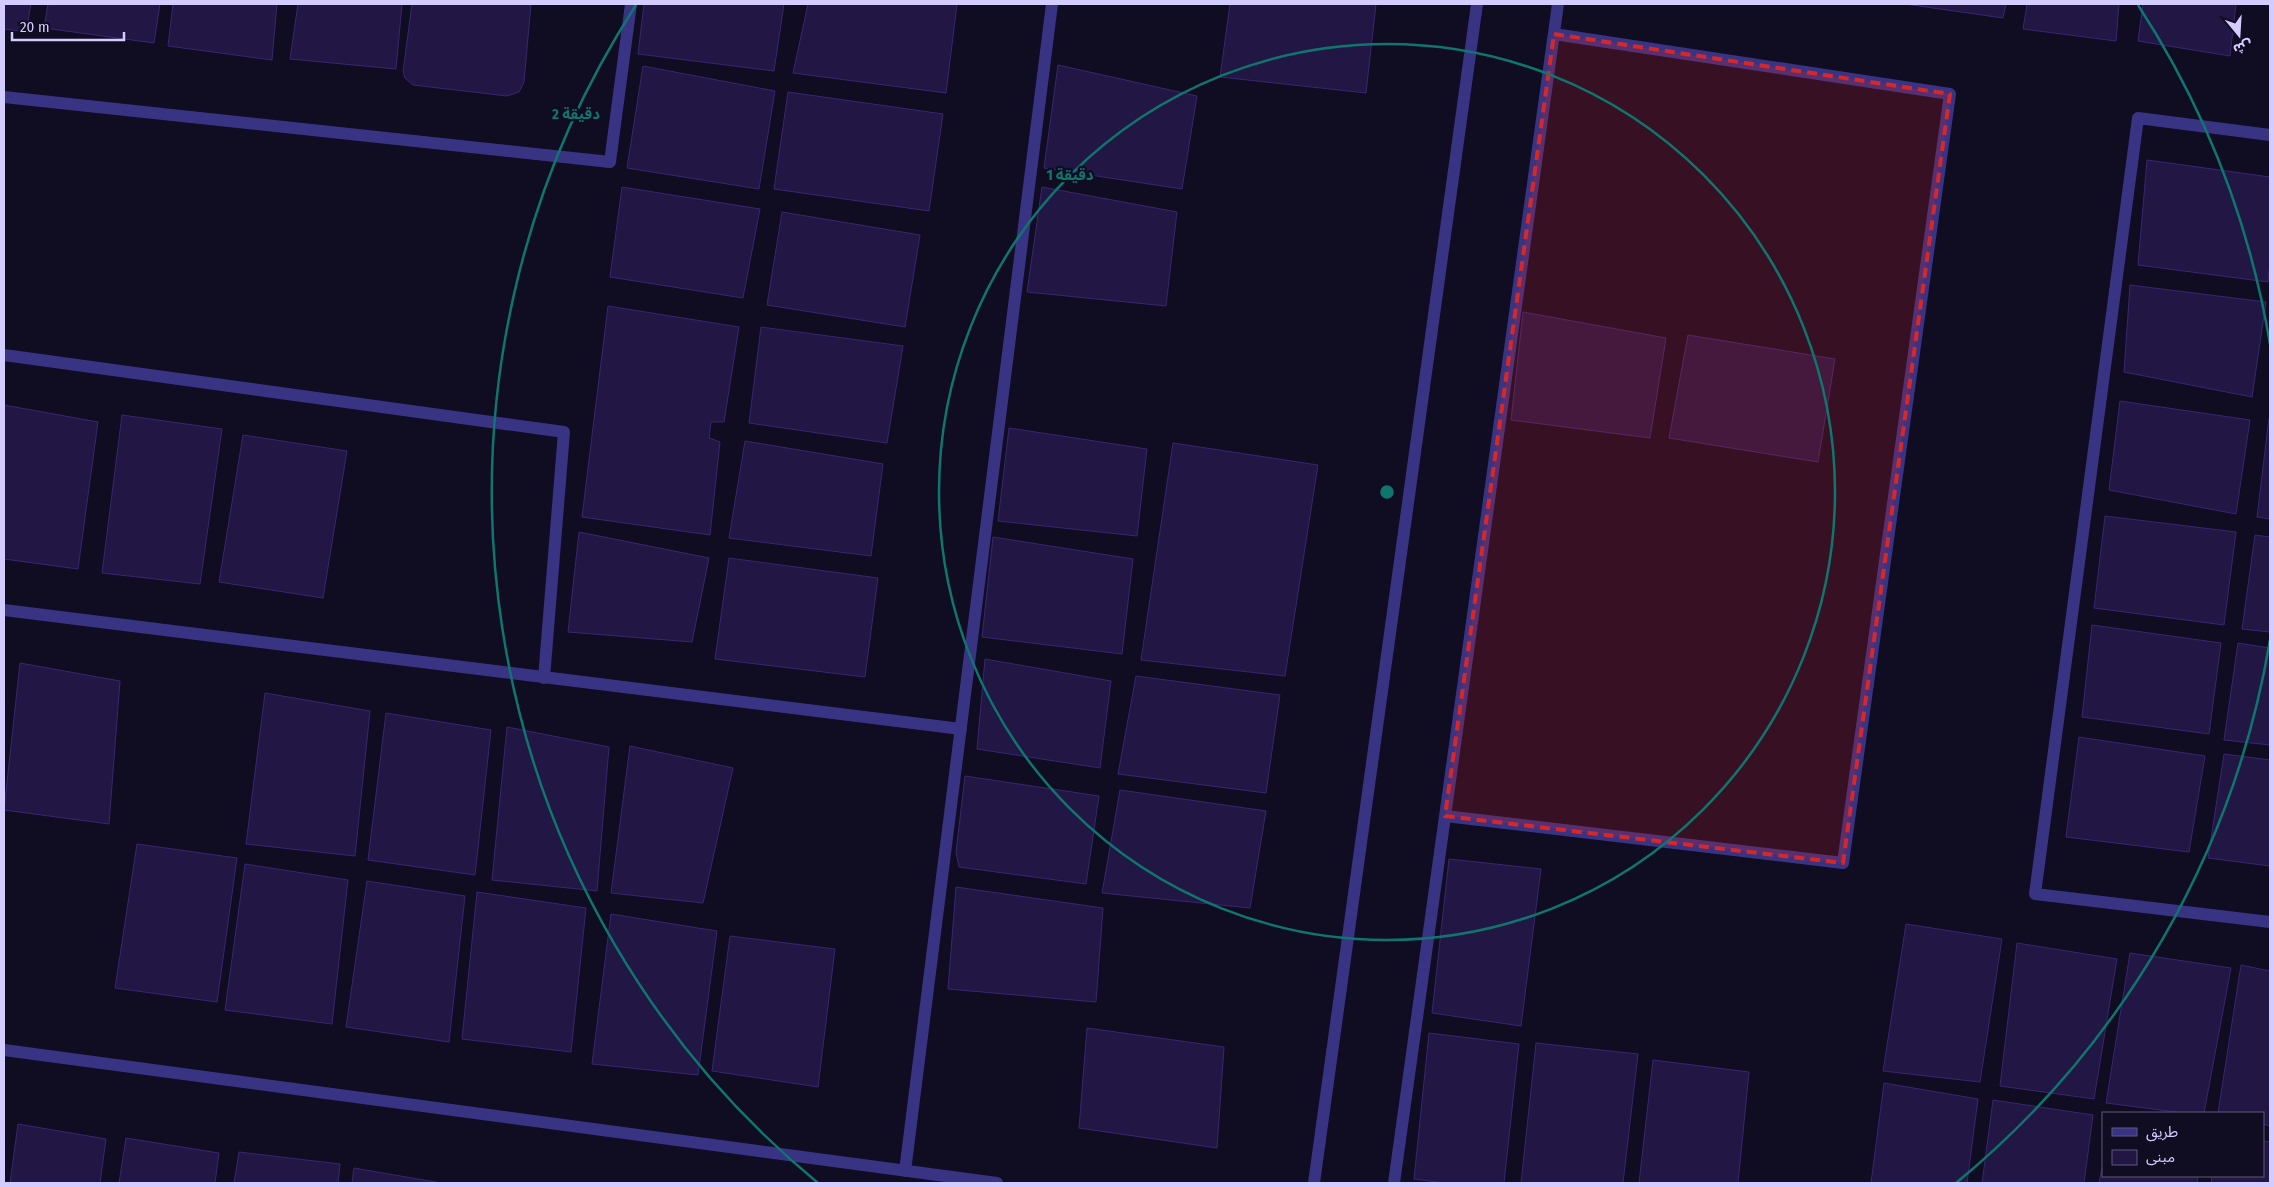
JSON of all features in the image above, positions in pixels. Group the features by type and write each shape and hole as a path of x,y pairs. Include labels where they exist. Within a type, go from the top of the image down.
{"street":[{"path":"4,97 610,162 631,4"},
{"path":"905,1171 1052,4"},
{"path":"1314,1183 1477,4"},
{"path":"1394,1183 1558,4"},
{"path":"1445,816 1843,863 1950,94 1554,34"},
{"path":"2270,136 2138,118 2035,894 2270,922"},
{"path":"4,355 564,432 544,678"},
{"path":"4,610 961,729"},
{"path":"4,1050 997,1183"}],"highlighted area":[{"path":"1554,34 1950,94 1843,863 1445,816"}],"building":[{"path":"4,4 31,4 27,26 20,31 4,29"},
{"path":"48,4 160,4 154,43 44,28"},
{"path":"173,4 277,4 272,60 168,46"},
{"path":"298,4 402,4 396,69 290,59"},
{"path":"412,4 531,4 524,82 519,92 507,96 413,85 405,78 403,72"},
{"path":"644,4 784,4 774,71 638,54"},
{"path":"808,4 957,4 946,93 793,73"},
{"path":"1230,4 1376,4 1366,93 1220,77"},
{"path":"1905,4 2006,4 2003,18"},
{"path":"2027,4 2119,4 2116,41 2023,29"},
{"path":"2143,4 2236,4 2230,56 2138,41"},
{"path":"1058,65 1197,96 1182,189 1044,168"},
{"path":"643,66 775,91 759,189 627,168"},
{"path":"788,92 943,114 929,211 774,189"},
{"path":"2147,160 2270,177 2270,258 2268,282 2138,265"},
{"path":"622,187 760,209 743,298 610,277"},
{"path":"1042,187 1177,212 1166,306 1027,292"},
{"path":"782,212 920,235 905,327 767,305"},
{"path":"2130,285 2266,302 2252,397 2124,372"},
{"path":"608,306 739,327 724,422 711,422 709,438 720,442 710,535 582,517"},
{"path":"1523,312 1666,338 1650,438 1511,420"},
{"path":"761,327 903,346 887,443 749,423"},
{"path":"1688,335 1835,359 1818,462 1669,438"},
{"path":"2120,401 2250,420 2236,514 2109,490"},
{"path":"4,405 98,422 78,569 4,559"},
{"path":"122,415 222,429 200,584 102,573"},
{"path":"2270,419 2270,519 2257,517"},
{"path":"1009,428 1147,449 1137,536 998,521"},
{"path":"243,435 347,451 323,598 219,582"},
{"path":"745,441 883,464 871,556 729,538"},
{"path":"1173,443 1318,465 1285,676 1141,660"},
{"path":"2105,516 2236,532 2224,625 2094,608"},
{"path":"579,532 709,558 692,642 568,632"},
{"path":"2255,535 2270,537 2270,632 2242,629"},
{"path":"993,537 1133,559 1122,654 982,637"},
{"path":"729,558 878,578 865,677 715,659"},
{"path":"2092,625 2221,643 2209,734 2082,717"},
{"path":"2238,643 2270,648 2270,745 2224,740"},
{"path":"985,659 1111,681 1100,768 977,749"},
{"path":"20,663 120,681 109,824 4,810"},
{"path":"1136,676 1280,695 1266,793 1118,774"},
{"path":"265,693 370,711 355,856 246,844"},
{"path":"386,713 491,730 475,875 368,860"},
{"path":"507,727 609,747 597,891 492,880"},
{"path":"2079,737 2205,756 2189,852 2066,837"},
{"path":"630,746 733,768 703,903 611,893"},
{"path":"2224,754 2270,760 2270,866 2208,858"},
{"path":"965,776 1099,796 1086,884 959,867 956,852"},
{"path":"1120,790 1266,811 1250,908 1102,893"},
{"path":"137,844 237,858 217,1002 115,988"},
{"path":"1449,859 1541,869 1521,1026 1432,1013"},
{"path":"245,864 348,880 332,1024 225,1010"},
{"path":"367,881 465,896 449,1042 346,1027"},
{"path":"956,887 1103,908 1096,1002 948,989"},
{"path":"477,892 586,908 571,1052 462,1039"},
{"path":"611,914 717,931 698,1075 592,1064"},
{"path":"1906,924 2002,939 1980,1082 1883,1071"},
{"path":"730,936 835,949 818,1087 712,1071"},
{"path":"2017,943 2117,959 2094,1099 2000,1086"},
{"path":"2130,953 2231,968 2204,1112 2176,1112 2106,1103"},
{"path":"2241,965 2270,971 2270,1126 2264,1124 2264,1112 2218,1112"},
{"path":"1087,1028 1224,1047 1217,1148 1079,1128"},
{"path":"1429,1033 1519,1044 1504,1183 1445,1183 1414,1179"},
{"path":"1536,1043 1638,1054 1623,1183 1521,1183"},
{"path":"1653,1060 1749,1072 1738,1183 1639,1183"},
{"path":"1884,1083 1978,1099 1967,1183 1871,1183"},
{"path":"1993,1100 2093,1115 2084,1183 1982,1183"},
{"path":"18,1124 106,1139 100,1183 10,1183"},
{"path":"126,1138 219,1153 215,1183 119,1183"},
{"path":"2264,1141 2270,1142 2270,1183 2211,1183 2212,1177 2264,1177"},
{"path":"239,1152 340,1164 338,1183 234,1183"},
{"path":"354,1168 441,1183 352,1183"},
{"path":"2102,1168 2102,1177 2198,1177 2197,1183 2099,1183"}]}
